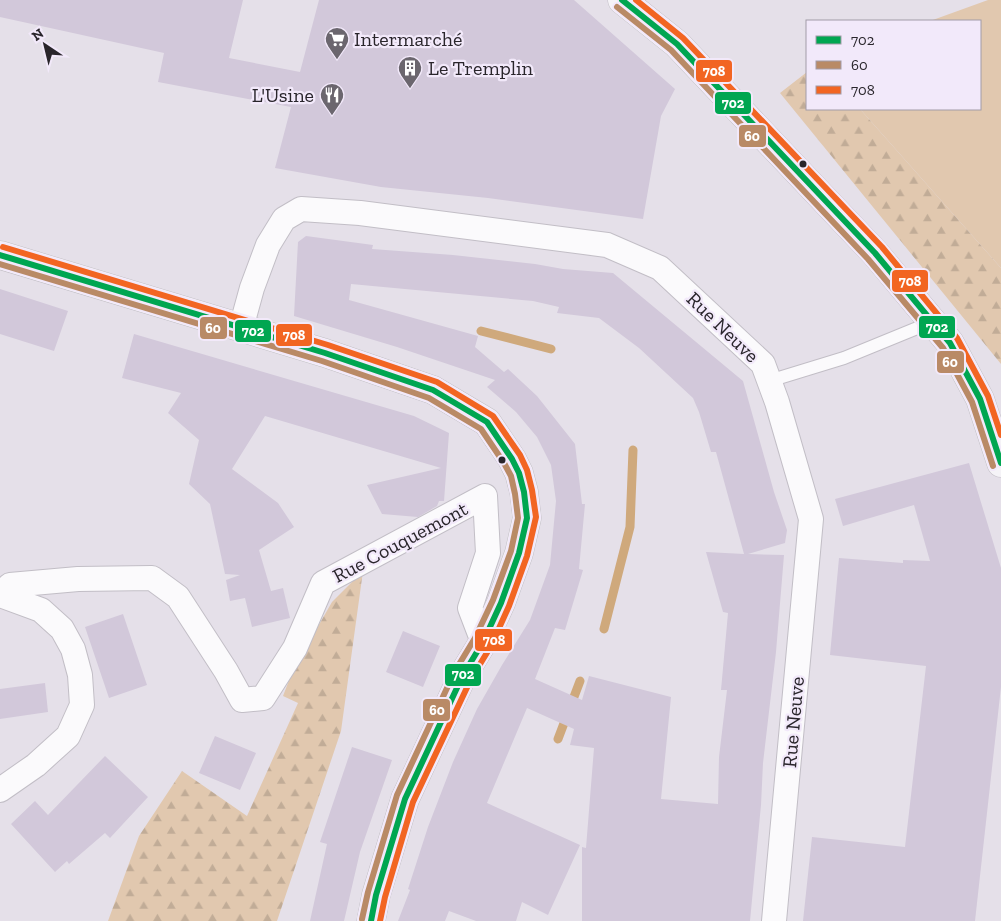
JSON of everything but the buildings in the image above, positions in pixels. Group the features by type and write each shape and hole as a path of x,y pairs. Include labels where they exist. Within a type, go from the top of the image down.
{"main road":[{"path":"622,0 677,44 876,253 950,343 980,398 1001,463"},
{"path":"0,255 326,354 432,390 487,422 512,459 519,473 528,518 519,553 501,603 483,642 463,675 405,799 376,896 371,921"}],"street":[{"name":"Rue Neuve","path":"241,328 252,288 268,245 284,219 301,209 360,213 607,245 660,268 763,364 777,402 811,519 774,921"},
{"name":"Rue Couquemont","path":"0,595 10,585 78,580 152,578 178,597 226,671 242,700 263,698 295,648 323,583 484,496 488,553 470,608 483,642"},
{"path":"0,595 41,610 62,629 73,649 80,675 82,705 68,736 36,765 0,790"}],"lane":[{"path":"769,381 844,358 932,322"}],"green space":[{"path":"988,0 1001,0 1001,268 861,110 981,110 981,20 933,20"},
{"path":"806,73 806,110 861,110 1001,268 1001,364 780,93"},
{"path":"363,571 341,731 277,921 108,921 139,836 182,771 247,816 298,703 283,696 293,670 332,602"}],"waterway":[{"path":"481,331 551,349"},
{"path":"604,629 630,527 633,450"},
{"path":"558,739 580,681"}],"transit line":[{"name":"702","path":"622,0 677,44 875,253 950,343 980,399 1001,463"},
{"name":"708","path":"636,0 683,38 882,247 957,338 988,396 1001,435"},
{"name":"60","path":"617,7 671,50 868,259 943,348 972,402 993,466"},
{"name":"708","path":"3,247 328,345 437,382 493,416 520,455 527,470 536,517 527,556 509,606 491,646 471,679 413,802 385,897 380,921"},
{"name":"702","path":"0,255 325,353 433,390 487,422 512,459 519,473 524,492 527,518 519,553 501,603 483,642 463,675 405,799 376,895 371,921"},
{"name":"60","path":"0,264 322,361 429,398 481,429 504,463 511,476 518,518 511,551 493,600 475,638 455,671 397,795 368,892 362,919"}],"place":[{"name":"Intermarché","path":"337,60"},
{"name":"Le Tremplin","path":"410,89"},
{"name":"L'Usine","path":"332,116"}]}
